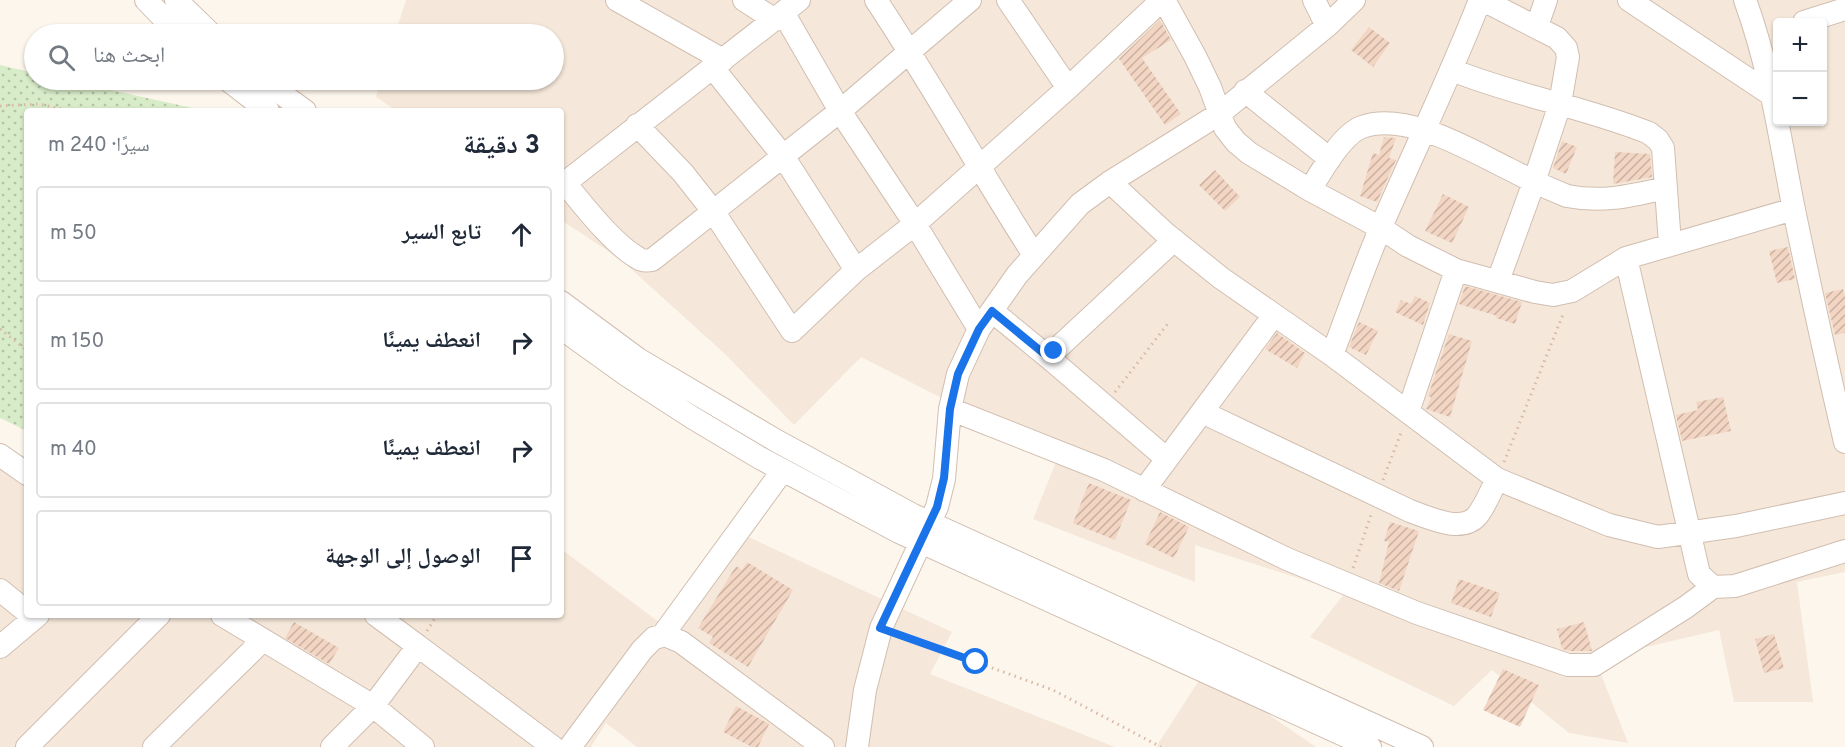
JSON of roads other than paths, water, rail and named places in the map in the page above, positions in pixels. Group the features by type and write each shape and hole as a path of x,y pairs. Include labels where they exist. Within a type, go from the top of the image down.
{"street":[{"path":"146,0 169,24"},
{"path":"176,0 201,24"},
{"path":"617,0 718,64 783,156 856,270"},
{"path":"744,0 786,11 840,111 915,224 985,320 1048,357 1167,459"},
{"path":"876,0 910,51 978,168 1034,255"},
{"path":"564,185 632,254 645,261 657,257 840,111 970,0"},
{"path":"1008,0 1068,88"},
{"path":"638,125 683,172 713,212 792,331 856,270 915,224 1163,0 1200,66 1225,128 1236,142 1249,153 1310,190 1381,228 1408,246 1456,270 1552,295 1572,291 1626,258 1794,209"},
{"path":"1314,0 1327,26"},
{"path":"857,747 865,690 880,628 937,507 944,478 950,409 958,374 985,320 1017,275 1080,204 1110,182 1219,114 1327,26 1354,0"},
{"path":"1332,355 1381,228 1482,0 1557,38 1566,48 1568,57 1560,104 1498,281"},
{"path":"1537,26 1546,0"},
{"path":"1629,0 1772,95"},
{"path":"1745,0 1768,34 1772,95 1794,209 1845,442"},
{"path":"1817,18 1845,9"},
{"path":"564,183 786,11"},
{"path":"1452,70 1480,81 1649,133 1658,140 1663,148 1670,244"},
{"path":"241,90 264,108"},
{"path":"277,90 301,108"},
{"path":"1245,91 1330,159"},
{"path":"1310,190 1330,159 1351,133 1362,127 1391,123 1423,130 1446,139 1567,196 1584,200 1604,200 1665,188"},
{"path":"1110,182 1174,240 1221,278 1332,355 1497,479 1609,525 1658,537 1736,526 1845,503"},
{"path":"1048,357 1174,240"},
{"path":"1626,258 1688,533 1699,574 1713,587"},
{"path":"1408,412 1456,270"},
{"path":"564,304 638,359 843,478 925,532 1370,747"},
{"path":"1144,489 1274,315"},
{"path":"564,330 628,376 693,418 783,470 1422,747"},
{"path":"950,409 1104,470 1287,559 1407,609 1568,664 1594,665 1686,607 1713,587 1735,586 1845,551"},
{"path":"1202,412 1410,511 1446,523 1463,524 1472,521 1478,515 1497,479"},
{"path":"0,455 24,472"},
{"path":"662,636 783,470"},
{"path":"0,590 24,608"},
{"path":"0,646 30,618"},
{"path":"27,747 156,618"},
{"path":"227,618 373,706 423,747"},
{"path":"380,618 553,747"},
{"path":"570,747 642,650 654,638 662,636 668,636 681,642 823,747"},
{"path":"154,747 263,640"},
{"path":"332,747 373,706 418,646"}]}
